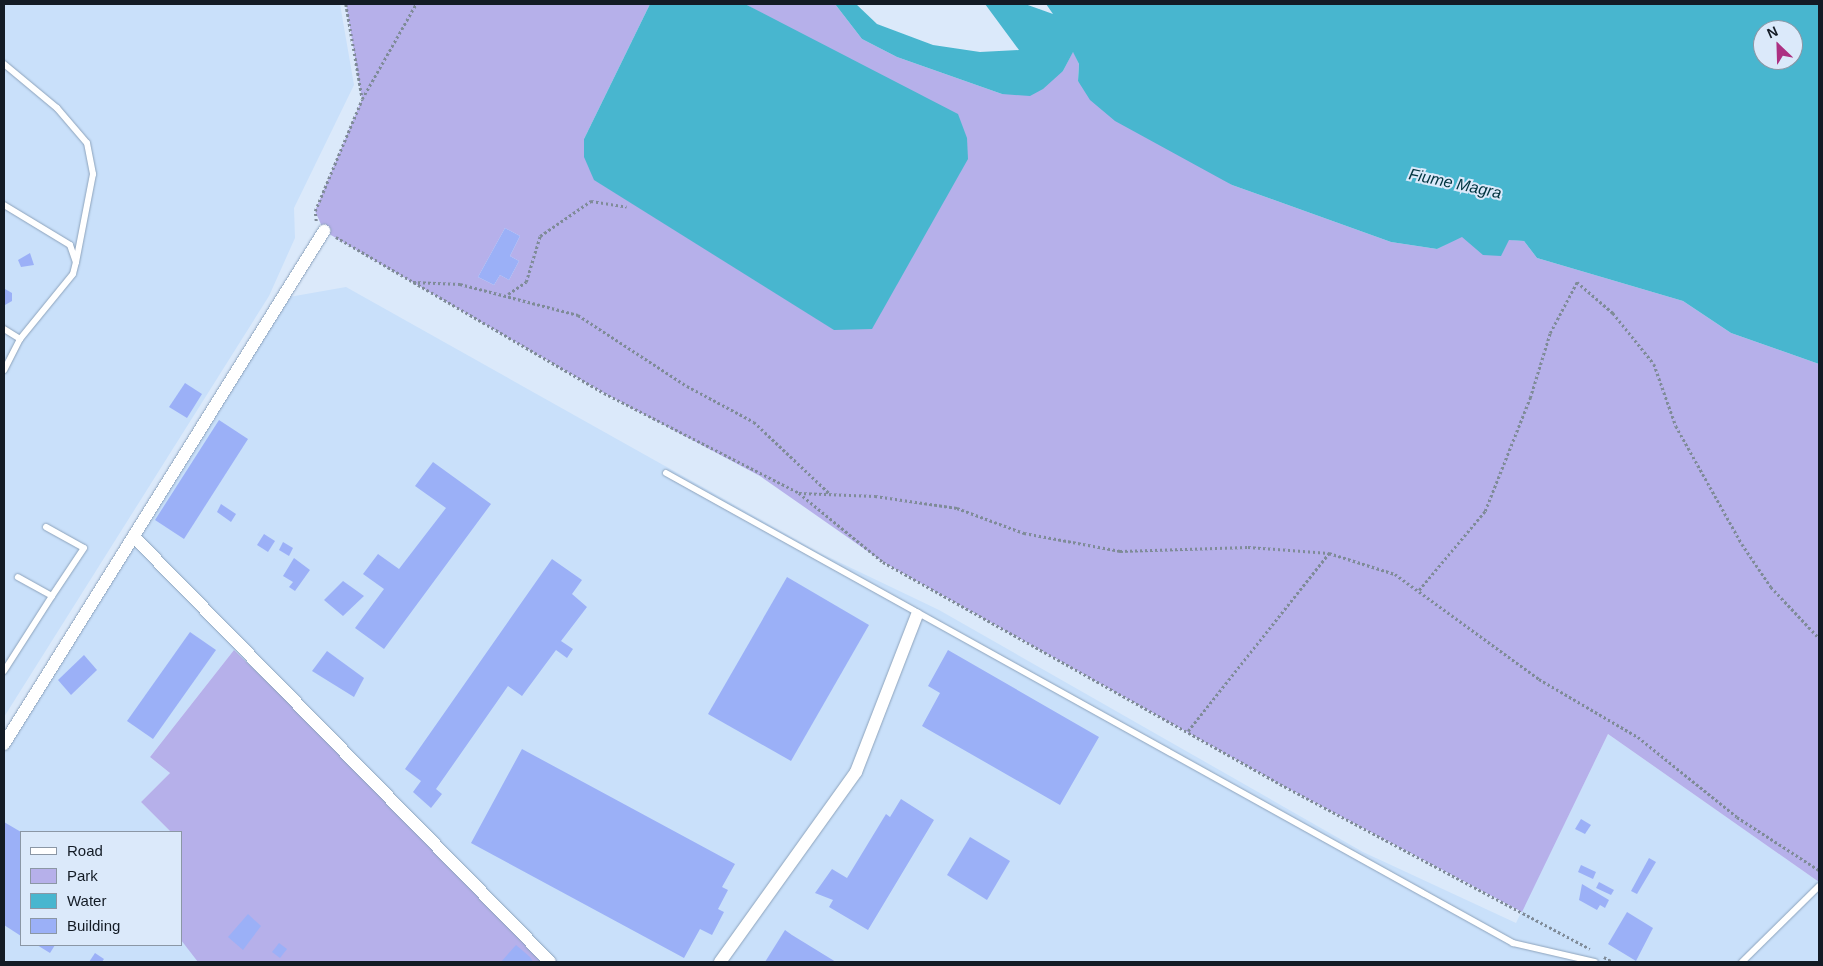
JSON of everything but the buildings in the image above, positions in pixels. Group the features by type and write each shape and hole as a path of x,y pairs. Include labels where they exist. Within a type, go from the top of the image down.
{"street":[{"path":"4,744 136,538 324,231"},
{"path":"136,538 550,962"},
{"path":"720,962 856,772 918,616"}],"lane":[{"path":"4,64 57,108 87,143 93,174 73,274 20,339 4,370"},
{"path":"4,205 70,245 76,262"},
{"path":"4,329 20,339"},
{"path":"666,473 918,616 1513,943 1596,962"},
{"path":"4,670 84,548 46,527"},
{"path":"18,577 52,596"},
{"path":"1742,962 1819,886"}],"path":[{"path":"346,4 362,99"},
{"path":"416,4 362,99 314,210 324,231 604,393 799,493 883,562 1188,731 1613,962"},
{"path":"508,294 526,282 540,236 592,202 627,207"},
{"path":"412,282 460,284 508,294 578,315 678,381 754,422 829,493"},
{"path":"1419,590 1485,511 1530,398 1550,333 1577,282 1613,313 1654,364 1676,426 1742,544 1771,587 1819,638"},
{"path":"799,493 829,493 957,508 1024,533 1120,551 1248,547 1329,554 1395,574 1539,679 1638,736 1737,817 1819,870"},
{"path":"1188,731 1329,554"}],"shaded area":[{"path":"4,4 340,4 354,85 294,208 295,238 269,296 4,717"},
{"path":"346,287 820,553 939,610 1363,852 1516,923 1608,734 1819,882 1819,962 558,962 234,650 150,757 170,773 141,802 170,831 20,831 20,946 182,946 182,882 316,962 9,962 4,959 4,749 289,297"}],"green space":[{"path":"346,4 650,4 584,139 775,21 745,4 835,4 862,39 897,57 1002,94 1063,71 1073,51 1079,64 1078,81 1232,185 1391,242 1437,249 1462,236 1524,241 1537,258 1683,301 1731,333 1819,364 1819,882 1608,734 1522,912 1280,784 883,562 760,476 604,393 324,231 315,211 362,99","holes":["505,228 520,236 510,256 519,261 509,280 500,275 494,285 478,277"]},
{"path":"234,650 558,962 198,962 182,941 182,831 170,831 141,802 170,773 150,757"}],"water":[{"path":"650,4 745,4 958,114 967,138 968,159 872,329 834,330 594,180 584,157 584,139"},
{"name":"Fiume Magra","path":"835,4 856,4 877,24 933,45 980,52 1019,50 985,4 1025,4 1053,14 1046,4 1819,4 1819,364 1731,333 1683,301 1537,258 1524,241 1509,240 1501,256 1483,255 1462,237 1437,249 1391,242 1232,185 1115,121 1090,100 1078,81 1079,64 1073,52 1063,71 1043,89 1030,96 1002,94 897,57 862,39"}]}
